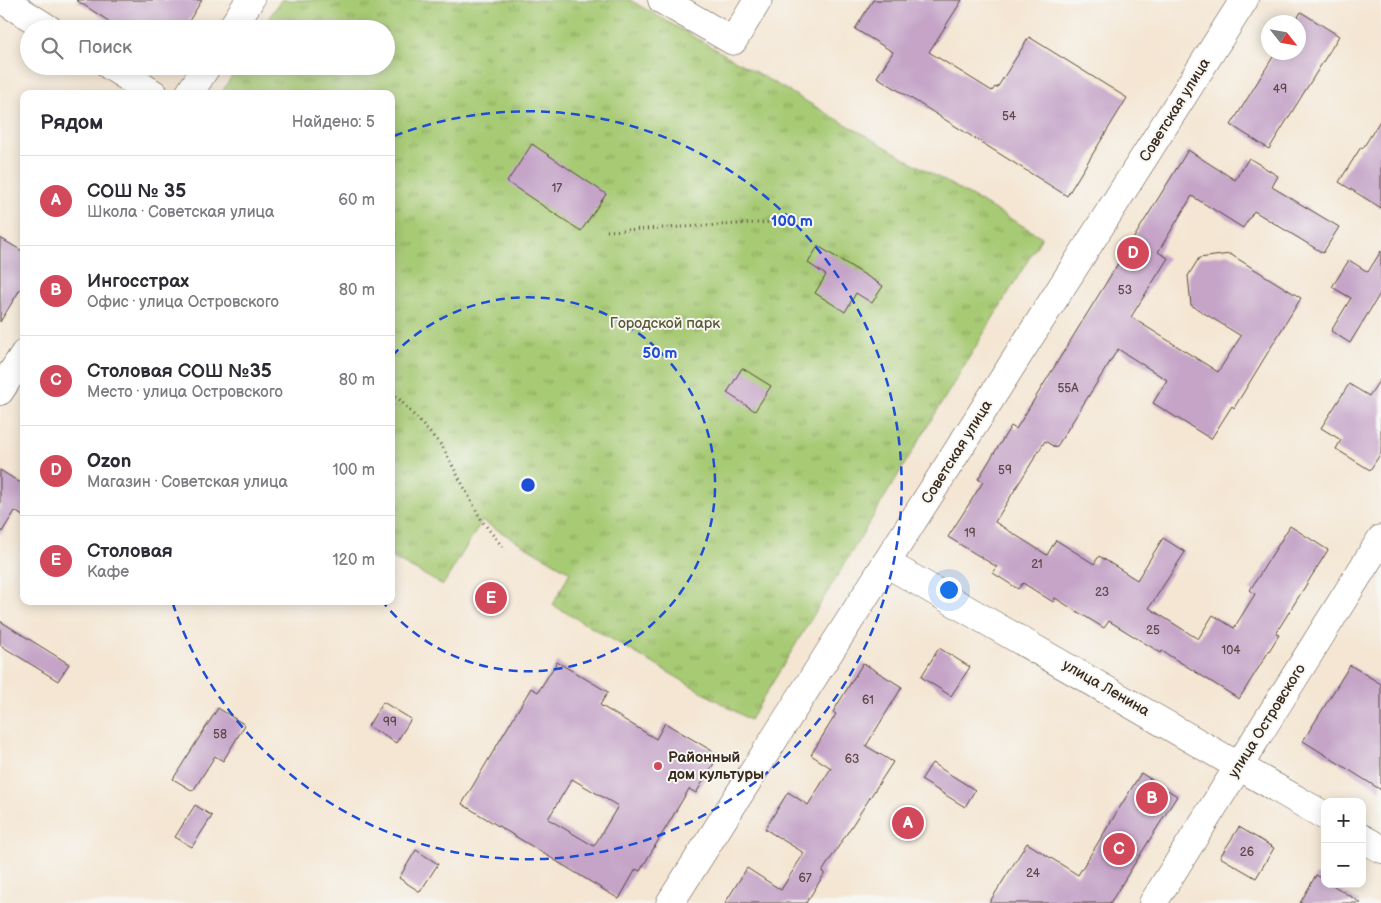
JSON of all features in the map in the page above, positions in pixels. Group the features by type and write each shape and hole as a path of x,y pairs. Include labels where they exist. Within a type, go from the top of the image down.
{"street":[{"path":"3,0 35,20"},
{"path":"237,20 250,0"},
{"path":"662,0 732,42 758,0"},
{"name":"Советская улица","path":"670,903 1244,0"},
{"path":"124,75 148,90"},
{"path":"193,90 202,75"},
{"path":"0,391 20,360"},
{"name":"улица Островского","path":"1153,903 1381,539"},
{"name":"улица Ленина","path":"886,562 1321,814"},
{"path":"1366,840 1381,849"}],"path":[{"path":"607,230 814,220"},
{"path":"395,397 442,446 482,521 505,550"}],"green space":[{"name":"Городской парк","path":"281,0 630,0 1042,237 750,720 553,605 570,572 482,521 443,585 395,559 395,90 223,90 233,75 395,75 395,20 268,20"}],"building":[{"path":"76,0 202,0 190,20 107,20"},
{"path":"873,0 962,0 929,52 992,91 995,87 997,88 1029,37 1127,98 1067,196 877,77 893,52 855,29"},
{"path":"1306,15 1339,36 1269,149 1231,125 1271,60 1306,60"},
{"path":"1381,119 1381,208 1339,182"},
{"path":"532,144 606,194 581,231 507,182"},
{"path":"1188,150 1235,180 1249,158 1278,176 1272,187 1339,227 1323,253 1254,211 1243,228 1192,196 1158,252 1168,258 1131,317 1218,372 1241,336 1191,305 1188,276 1199,258 1230,254 1301,298 1234,408 1232,406 1211,439 1153,403 1167,380 1118,349 1056,448 1045,441 995,522 1047,555 1056,540 1094,564 1099,556 1137,580 1163,538 1185,552 1149,608 1198,639 1213,615 1234,628 1255,594 1250,590 1290,526 1328,550 1276,633 1279,635 1239,699 1162,651 1161,653 1109,621 1104,628 1055,598 1053,602 1023,583 1018,589 993,573 997,567 948,537 983,482 978,479 1011,426 1016,429"},
{"path":"0,238 20,250 20,290 0,322"},
{"path":"818,246 883,286 872,303 856,293 845,312 815,293 826,275 808,263"},
{"path":"1381,251 1381,292 1350,343 1331,331 1351,298 1332,287 1349,260 1368,272"},
{"path":"742,368 771,386 755,411 727,393"},
{"path":"1381,378 1381,453 1370,470 1336,449 1341,440 1321,428 1349,384 1369,396"},
{"path":"0,470 20,482 20,514 15,511 0,535"},
{"path":"0,621 69,664 58,681 0,645"},
{"path":"939,648 970,667 951,696 921,677"},
{"name":"Районный дом культуры","path":"557,662 608,692 600,705 656,739 665,723 719,755 696,793 689,789 640,871 636,869 619,899 462,804 531,688 538,692","holes":["572,779 618,806 594,846 548,819"]},
{"path":"863,663 902,687 866,746 893,762 822,872 825,873 806,903 725,903 747,868 781,890 804,853 765,829 788,792 808,805 831,768 811,755 836,714 833,712"},
{"path":"1350,665 1381,684 1381,790 1303,741"},
{"path":"383,702 411,719 396,743 368,726"},
{"path":"218,708 245,725 223,761 215,756 193,791 173,779"},
{"path":"932,763 975,790 965,807 921,780"},
{"path":"1141,773 1177,796 1110,903 989,903 1027,843 1078,875"},
{"path":"195,805 212,816 192,847 175,837"},
{"path":"1239,827 1274,848 1256,878 1220,857"},
{"path":"416,850 438,864 420,892 399,878"},
{"path":"1316,875 1321,878 1321,888 1337,888 1361,903 1300,903"}],"place":[{"name":"Ozon","path":"1133,253"},
{"name":"Столовая","path":"491,598"},
{"name":"Районный дом культуры","path":"658,766"},
{"name":"Ингосстрах","path":"1152,798"},
{"name":"СОШ № 35","path":"908,823"},
{"name":"Столовая СОШ №35","path":"1119,849"}]}
